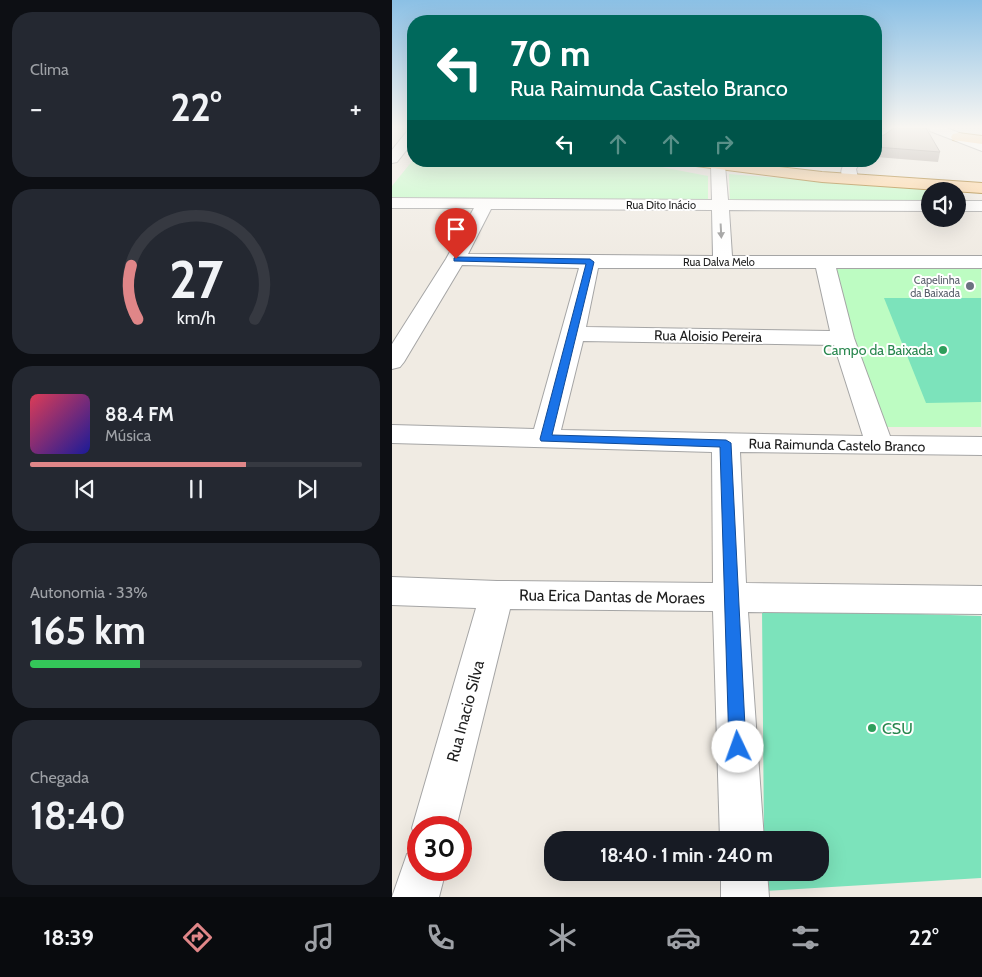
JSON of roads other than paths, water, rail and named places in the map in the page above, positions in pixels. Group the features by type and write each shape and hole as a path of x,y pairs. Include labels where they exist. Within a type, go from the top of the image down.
{"main road":[{"path":"760,170 982,188"}],"street":[{"path":"718,170 723,262"},
{"path":"848,170 850,178"},
{"name":"Rua Dito Inácio","path":"392,203 921,206"},
{"path":"392,362 402,330 456,259 485,204"},
{"path":"966,206 982,206"},
{"name":"Rua Dalva Melo","path":"456,259 590,262 982,262"},
{"path":"545,439 590,262"},
{"path":"825,263 843,338 880,445"},
{"name":"Rua Aloisio Pereira","path":"573,334 843,338"},
{"name":"Rua Raimunda Castelo Branco","path":"392,434 726,443 982,446"},
{"path":"726,443 730,598 742,831"},
{"name":"Rua Erica Dantas de Moraes","path":"392,591 497,595 982,600"},
{"name":"Rua Inacio Silva","path":"437,816 497,595"},
{"path":"415,897 419,881"},
{"path":"744,881 745,897"}],"place":[{"name":"Capelinha da Baixada","path":"970,286"},
{"name":"Campo da Baixada","path":"943,350"},
{"name":"CSU","path":"872,728"}]}
